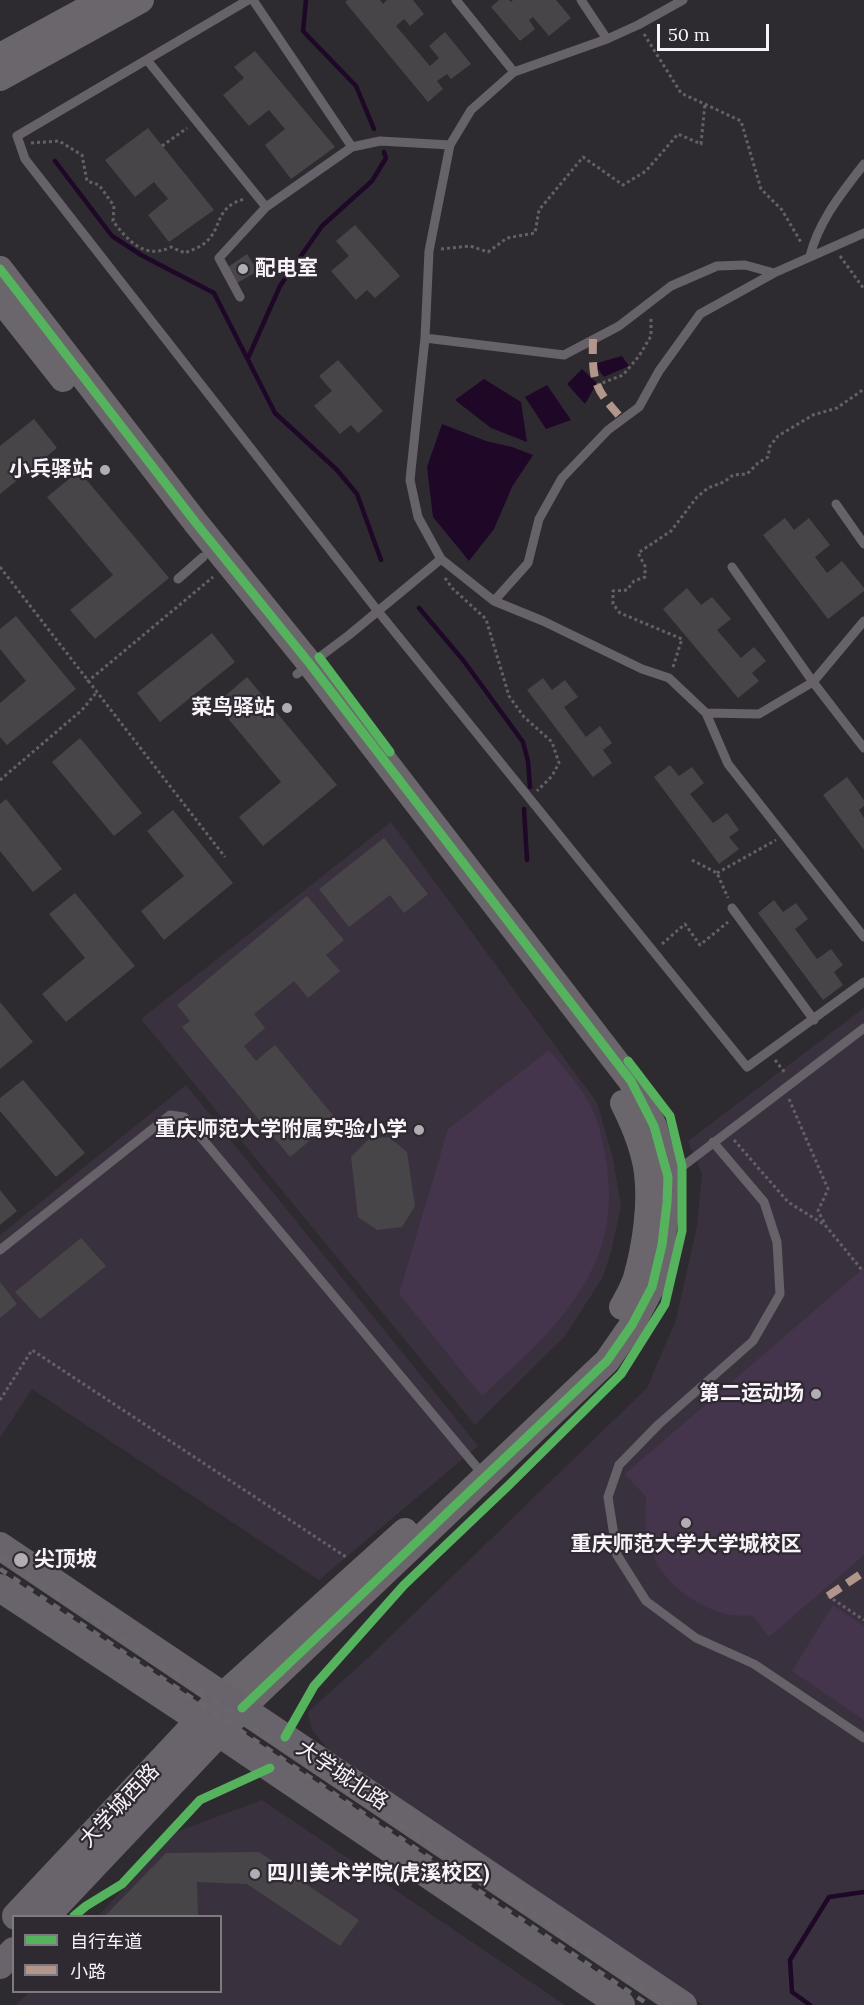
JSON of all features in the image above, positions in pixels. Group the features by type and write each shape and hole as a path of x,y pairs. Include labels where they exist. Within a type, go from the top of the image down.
{"main road":[{"name":"大学城北路","path":"0,1546 683,2005"},
{"name":"大学城北路","path":"0,1588 621,2005"},
{"name":"大学城西路","path":"48,1915 232,1702"},
{"name":"大学城西路","path":"18,1915 209,1727"},
{"name":"大学城西路","path":"0,1934 12,1921"},
{"path":"0,1965 12,1953"}],"street":[{"path":"0,56 103,0"},
{"path":"0,78 141,0"},
{"path":"0,269 196,523 616,1090 636,1131 647,1173 644,1239 635,1280 619,1315 595,1350 481,1473 364,1568 232,1702"},
{"path":"0,299 210,565 303,669 631,1081 654,1126 668,1177 662,1245 652,1287 632,1325 608,1361 481,1473 232,1702"}],"lane":[{"path":"352,147 250,0 17,136 25,159 377,610 747,1067 864,982"},
{"path":"456,0 514,72"},
{"path":"581,0 607,39"},
{"path":"683,0 607,39 514,72 471,110 450,145 429,251 425,338 410,480 417,517 442,560 494,601 543,621 642,669 669,678 706,713 728,764 864,937"},
{"path":"147,60 266,207"},
{"path":"240,297 219,258 266,207 352,147 380,141 450,145"},
{"path":"810,256 815,235 838,197 864,164"},
{"path":"494,601 528,563 539,519 562,478 608,430 639,407 659,371 700,314 774,273 864,233"},
{"path":"425,338 564,355 619,326 671,286 717,266 745,265 774,273"},
{"path":"836,504 864,544"},
{"path":"303,669 442,560"},
{"path":"177,579 210,565"},
{"path":"732,567 813,682 864,748"},
{"path":"706,713 759,714 813,682 864,621"},
{"path":"734,911 814,1020"},
{"path":"668,1177 864,1028"},
{"path":"0,1250 170,1115 184,1118 481,1473"},
{"path":"713,1142 764,1202 777,1242 780,1294 753,1341 659,1424 619,1465 608,1497 617,1555 646,1601 696,1638 754,1664 864,1738"}],"path":[{"path":"638,25 681,93 741,121 760,189 782,210 810,256"},
{"path":"429,251 470,246 488,252 507,238 535,233 539,210 584,157 623,185 646,171 678,135 701,144 705,104"},
{"path":"162,146 196,121"},
{"path":"20,145 38,141 58,141 82,155 87,181 99,185 114,206 113,221 127,239 146,250 160,253 171,247 185,253 207,241 224,211 234,202 257,195"},
{"path":"850,268 864,288"},
{"path":"597,385 623,375 639,356 651,336 651,314 661,294"},
{"path":"669,678 682,639 620,613 613,604 613,591 627,590 634,580 645,577 645,566 638,553 671,531 697,497 708,488 724,482 733,475 747,474 768,457 770,446 778,436 813,415 837,408 864,390"},
{"path":"442,560 439,570 452,588 486,619 509,696 524,717 552,742 559,763 552,776 529,798"},
{"path":"87,682 210,565"},
{"path":"0,567 225,857"},
{"path":"0,780 82,710 96,693"},
{"path":"717,873 784,835"},
{"path":"653,951 685,924 700,945 734,911 717,873 692,860"},
{"path":"769,1052 792,1082 789,1099 828,1189 818,1211 825,1225 862,1270"},
{"path":"727,1132 788,1202 825,1225"},
{"path":"0,1400 32,1350 364,1568"},
{"path":"828,1596 864,1620"}],"shaded area":[{"path":"622,356 629,366 604,377 594,364"},
{"path":"582,369 597,383 585,404 567,384"},
{"path":"484,379 521,402 527,442 491,428 455,400"},
{"path":"547,385 571,420 546,429 525,397"},
{"path":"442,424 486,441 533,455 512,487 494,529 469,561 433,517 427,467"},
{"name":"重庆师范大学附属实验小学","path":"391,822 597,1103 613,1158 621,1206 603,1277 565,1336 475,1425 141,1019"},
{"name":"重庆师范大学大学城校区","path":"864,1008 864,2005 703,2005 332,1754 312,1730 308,1712 368,1658 647,1388 676,1320 697,1226 702,1174 688,1141"},
{"path":"549,1050 584,1094 592,1108 603,1141 609,1204 604,1238 592,1269 576,1297 556,1323 482,1396 399,1294 448,1129"},
{"path":"186,1085 478,1446 319,1580 32,1389 0,1438 0,1235"},
{"path":"864,1268 864,1555 769,1637 752,1615 725,1614 712,1609 686,1595 666,1576 651,1550 645,1521 646,1497 625,1474"},
{"path":"833,1605 864,1626 864,1720 792,1671"},
{"name":"四川美术学院(虎溪校区)","path":"262,1800 565,2005 16,2005 28,1993 222,1993 222,1915 99,1915 176,1832"}],"building":[{"path":"348,0 380,0 383,4 387,0 413,0 424,14 410,26 404,19 396,26 430,66 439,58 429,46 445,32 471,64 451,79 447,74 437,81 443,89 428,102 345,2"},
{"path":"499,0 511,2 513,0 556,0 571,18 549,36 533,17 529,20 535,29 520,41 491,7"},
{"path":"255,51 335,147 291,179 265,145 285,129 269,110 249,126 223,95 244,78 234,67"},
{"path":"148,128 214,210 169,242 148,215 168,199 154,182 135,197 105,160"},
{"path":"355,225 400,276 375,298 367,290 356,300 331,271 349,256 336,241"},
{"name":"配电室","path":"247,254 258,271 237,283 228,267"},
{"path":"338,360 383,411 358,433 351,425 340,434 314,406 332,391 319,376"},
{"path":"34,419 57,448 0,494 0,446"},
{"path":"79,471 169,578 95,639 70,610 113,575 47,497"},
{"path":"785,518 794,530 809,518 830,545 815,557 827,573 842,561 864,588 864,591 828,619 763,535"},
{"path":"687,588 701,605 712,597 731,619 717,630 741,658 754,647 766,661 752,673 759,681 738,698 663,609"},
{"path":"16,616 76,689 7,745 0,737 0,703 26,681 0,649 0,629"},
{"path":"212,633 235,662 160,722 137,693"},
{"path":"247,677 337,785 263,846 239,817 281,782 216,704"},
{"path":"543,678 552,690 565,680 578,697 564,707 586,737 600,726 612,743 603,750 612,763 593,777 527,690"},
{"path":"80,738 142,813 114,836 52,762"},
{"path":"670,765 679,776 692,767 704,783 690,794 713,823 727,813 739,830 729,837 739,849 719,864 654,777"},
{"path":"847,777 864,800 864,806 859,810 864,818 864,850 823,795"},
{"path":"6,799 62,869 33,892 0,851 0,804"},
{"path":"173,810 233,883 164,940 141,911 184,876 147,831"},
{"path":"384,838 428,894 404,913 390,895 349,927 319,889"},
{"path":"75,893 135,966 66,1022 42,994 85,958 49,914"},
{"path":"307,896 344,940 326,955 340,971 308,998 294,981 254,1014 265,1028 244,1046 256,1061 275,1045 336,1119 290,1157 182,1027 190,1021 177,1005"},
{"path":"774,900 783,912 796,903 808,919 795,929 817,959 831,949 843,965 834,972 843,985 823,1000 758,913"},
{"path":"0,1002 33,1042 0,1069"},
{"path":"23,1080 85,1153 56,1177 0,1111 0,1098"},
{"path":"389,1137 407,1152 415,1206 402,1227 377,1230 358,1217 351,1157 369,1139"},
{"path":"0,1190 17,1211 0,1225"},
{"path":"81,1238 106,1266 40,1319 15,1292"},
{"path":"0,1282 17,1304 0,1318"},
{"path":"259,1852 359,1920 340,1946 247,1884 197,1882 198,1915 106,1915 166,1853"}],"waterway":[{"path":"306,0 303,31 356,86 374,129"},
{"path":"248,358 280,286 322,226 372,181 386,158 384,152"},
{"path":"55,161 112,236 141,255 214,293 275,413 337,470 357,494 381,560"},
{"path":"419,608 463,660 523,742 528,761 530,787"},
{"path":"524,809 527,860"},
{"path":"810,2005 792,1992 790,1960 829,1897 864,1892"}],"railway":[{"path":"0,1557 668,2005"},
{"path":"0,1569 649,2005"}],"marked path":[{"path":"593,339 593,365 597,384 622,419"},
{"path":"828,1596 864,1572"}],"cycle path":[{"path":"0,269 196,523 310,664 631,1081 654,1126 668,1177 662,1245 652,1287 632,1325 607,1361 242,1708"},
{"path":"319,657 390,752"},
{"path":"285,1737 314,1686 404,1585 621,1374 665,1304 682,1231 682,1166 670,1116 628,1061"},
{"path":"75,1915 122,1884 200,1800 270,1768"}],"place":[{"name":"配电室","path":"243,269"},
{"name":"小兵驿站","path":"105,470"},
{"name":"菜鸟驿站","path":"287,708"},
{"name":"重庆师范大学附属实验小学","path":"419,1130"},
{"name":"第二运动场","path":"816,1394"},
{"name":"重庆师范大学大学城校区","path":"686,1523"},
{"name":"尖顶坡","path":"21,1560"},
{"name":"四川美术学院(虎溪校区)","path":"255,1874"}]}
